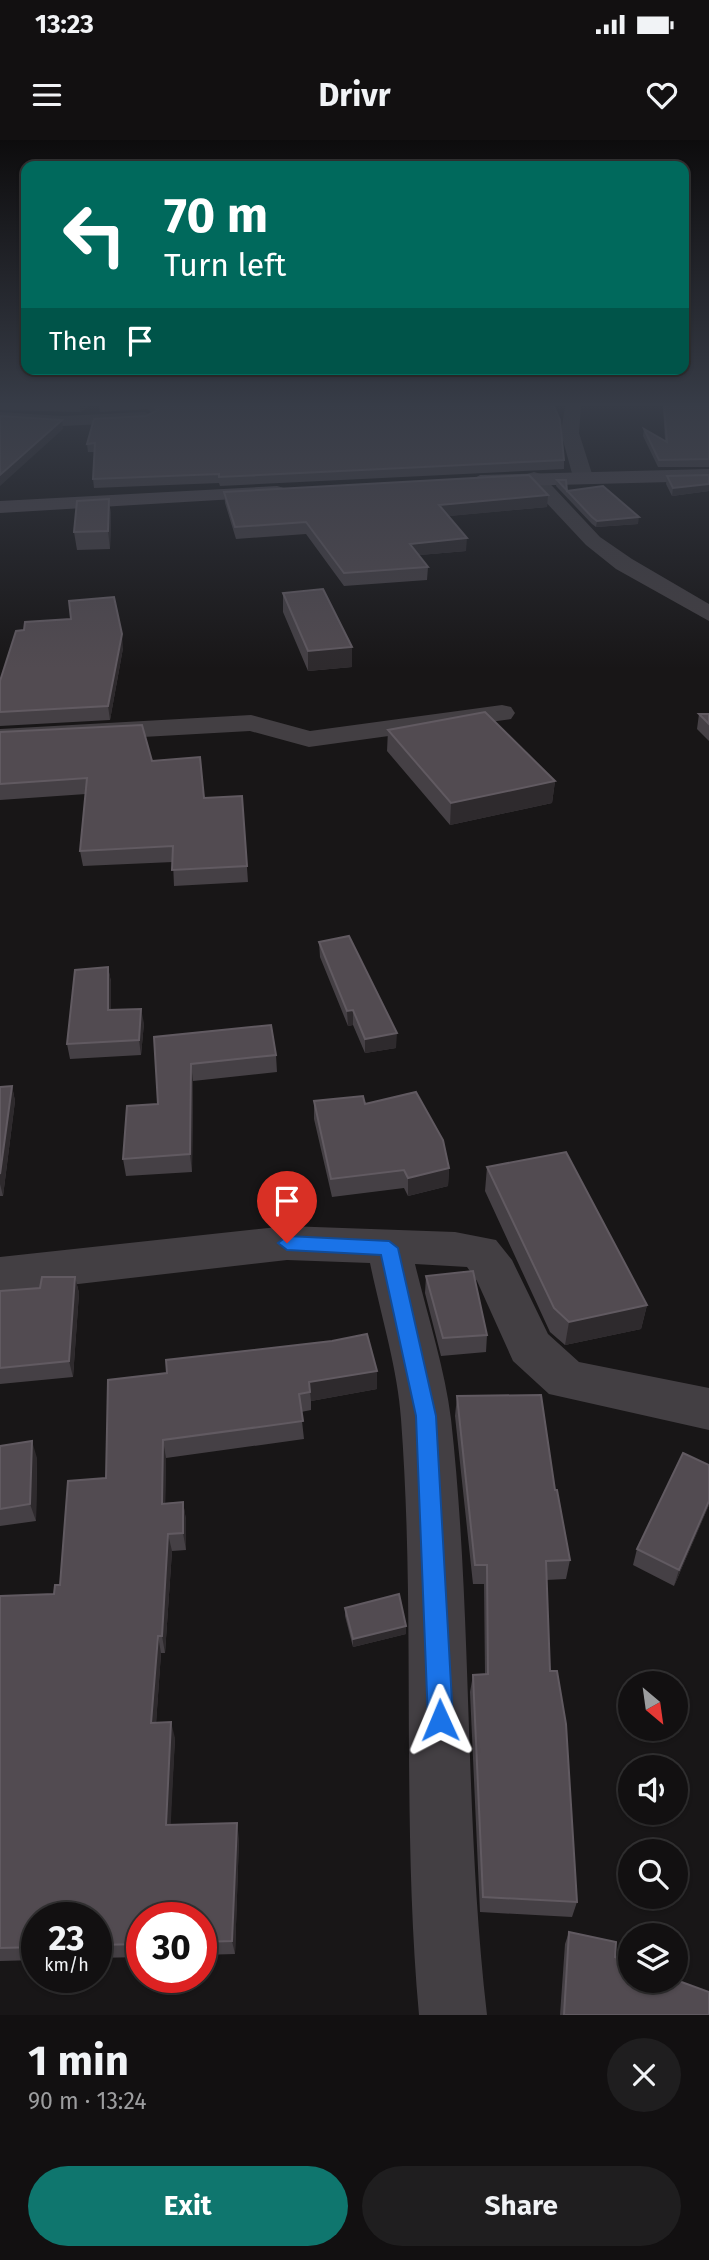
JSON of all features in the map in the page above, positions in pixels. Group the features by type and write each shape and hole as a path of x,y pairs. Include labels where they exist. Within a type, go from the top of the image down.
{"street":[{"path":"0,507 254,494"},
{"path":"549,494 593,541 624,564 709,614"},
{"path":"0,737 251,723 309,739 502,713"},
{"path":"0,1276 287,1243 480,1252 496,1272 530,1347 566,1380 709,1409"},
{"path":"389,1248 426,1416 439,1639 445,1938 453,2015"}],"building":[{"path":"224,494 548,495 439,505 467,538 410,544 428,567 344,573 306,522 235,527"},
{"path":"569,494 612,494 639,517 597,521"},
{"path":"109,499 108,531 74,532 77,501"},
{"path":"323,589 352,647 308,651 283,593"},
{"path":"114,597 122,634 108,706 0,712 0,681 16,631 24,630 25,622 71,619 69,601"},
{"path":"485,712 555,781 451,803 388,730"},
{"path":"699,714 709,714 709,724"},
{"path":"142,725 152,761 200,757 204,798 242,796 247,866 172,870 173,846 80,851 87,778 0,784 0,732"},
{"path":"349,936 397,1033 365,1039 353,1010 347,1011 319,942"},
{"path":"108,967 108,1010 141,1009 139,1040 67,1044 75,970"},
{"path":"271,1025 276,1055 191,1064 190,1154 123,1159 127,1106 158,1104 154,1037"},
{"path":"12,1086 0,1174 0,1087"},
{"path":"416,1092 443,1140 449,1168 408,1178 404,1170 331,1179 314,1101 363,1096 365,1104"},
{"path":"566,1152 647,1305 569,1322 554,1308 487,1167"},
{"path":"473,1271 487,1335 443,1338 426,1276"},
{"path":"42,1277 75,1277 69,1361 0,1368 0,1291 40,1288"},
{"path":"367,1334 377,1371 309,1382 310,1392 299,1394 303,1421 163,1440 162,1504 183,1502 183,1533 168,1534 162,1636 158,1636 151,1723 171,1722 166,1825 237,1823 232,1941 217,1941 217,1902 126,1902 126,1944 112,1945 112,1902 21,1902 21,1947 0,1948 0,1596 54,1594 55,1585 60,1585 68,1481 106,1478 108,1380 167,1373 166,1360 332,1341"},
{"path":"541,1395 555,1490 570,1560 546,1561 550,1671 557,1671 566,1724 577,1902 483,1897 473,1675 488,1674 487,1565 475,1565 457,1396"},
{"path":"32,1441 30,1504 0,1509 0,1446"},
{"path":"683,1453 709,1465 709,1501 679,1570 637,1549"},
{"path":"399,1594 406,1626 353,1639 345,1608"},
{"path":"569,1932 616,1942 618,1993 688,1993 688,1984 709,1992 709,2015 564,2015"}],"route":[{"path":"287,1243 389,1248 426,1416 439,1639 440,1720"}]}
